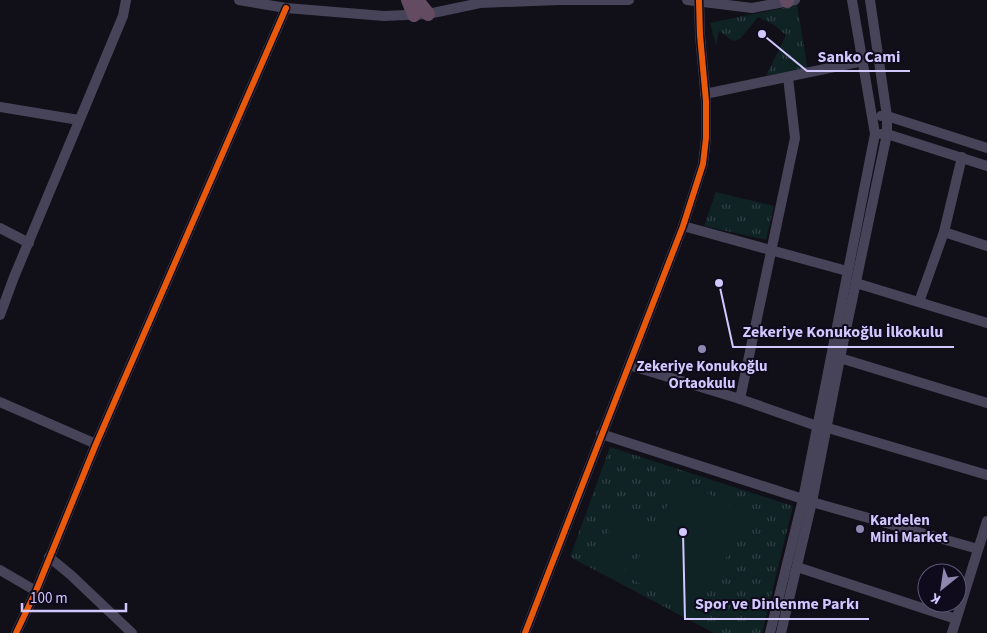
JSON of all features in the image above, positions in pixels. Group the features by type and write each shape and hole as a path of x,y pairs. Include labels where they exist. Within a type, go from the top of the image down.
{"highway":[{"path":"408,0 414,15"},
{"path":"417,0 428,14"}],"street":[{"path":"0,315 123,16 126,0"},
{"path":"240,0 286,8 384,16 428,14 480,3 629,0"},
{"path":"688,0 752,8 789,0"},
{"path":"781,633 797,567 847,271 875,134 852,0"},
{"path":"822,427 840,358 887,134 887,116 870,0"},
{"path":"525,633 683,226 703,164 706,138 705,94 698,1"},
{"path":"16,633 36,591 96,444 286,8"},
{"path":"705,94 863,60"},
{"path":"740,399 795,138 788,77"},
{"path":"0,107 79,120"},
{"path":"873,117 887,116 987,148"},
{"path":"875,134 887,134 987,166"},
{"path":"919,302 944,232 962,158"},
{"path":"683,226 847,271"},
{"path":"0,228 29,243"},
{"path":"944,232 987,246"},
{"path":"856,283 987,323"},
{"path":"840,358 987,403"},
{"path":"629,365 740,399 822,427 987,475"},
{"path":"0,402 96,444"},
{"path":"601,434 808,500 978,549"},
{"path":"770,633 808,500"},
{"path":"952,633 987,521"},
{"path":"49,557 72,576 132,633"},
{"path":"797,567 956,619"},
{"path":"0,570 36,591"}],"green space":[{"path":"797,5 808,70 766,76 786,35 774,25 758,17 740,39 733,41 719,31 716,45 710,23"},
{"path":"716,192 774,206 766,240 704,226"},
{"path":"610,447 793,506 762,633 714,633 570,557"},
{"path":"682,479 749,516 695,614 628,577"},
{"path":"619,513 647,528 622,575 594,559"}],"cycle path":[{"path":"525,633 683,226 703,164 706,138 706,101 699,1"},
{"path":"16,633 36,591 96,444 286,8"}],"place":[{"name":"Sanko Cami","path":"762,34"},
{"name":"Zekeriye Konukoğlu İlkokulu","path":"719,283"},
{"name":"Zekeriye Konukoğlu Ortaokulu","path":"702,349"},
{"name":"Kardelen Mini Market","path":"860,529"},
{"name":"Spor ve Dinlenme Parkı","path":"683,532"}]}
